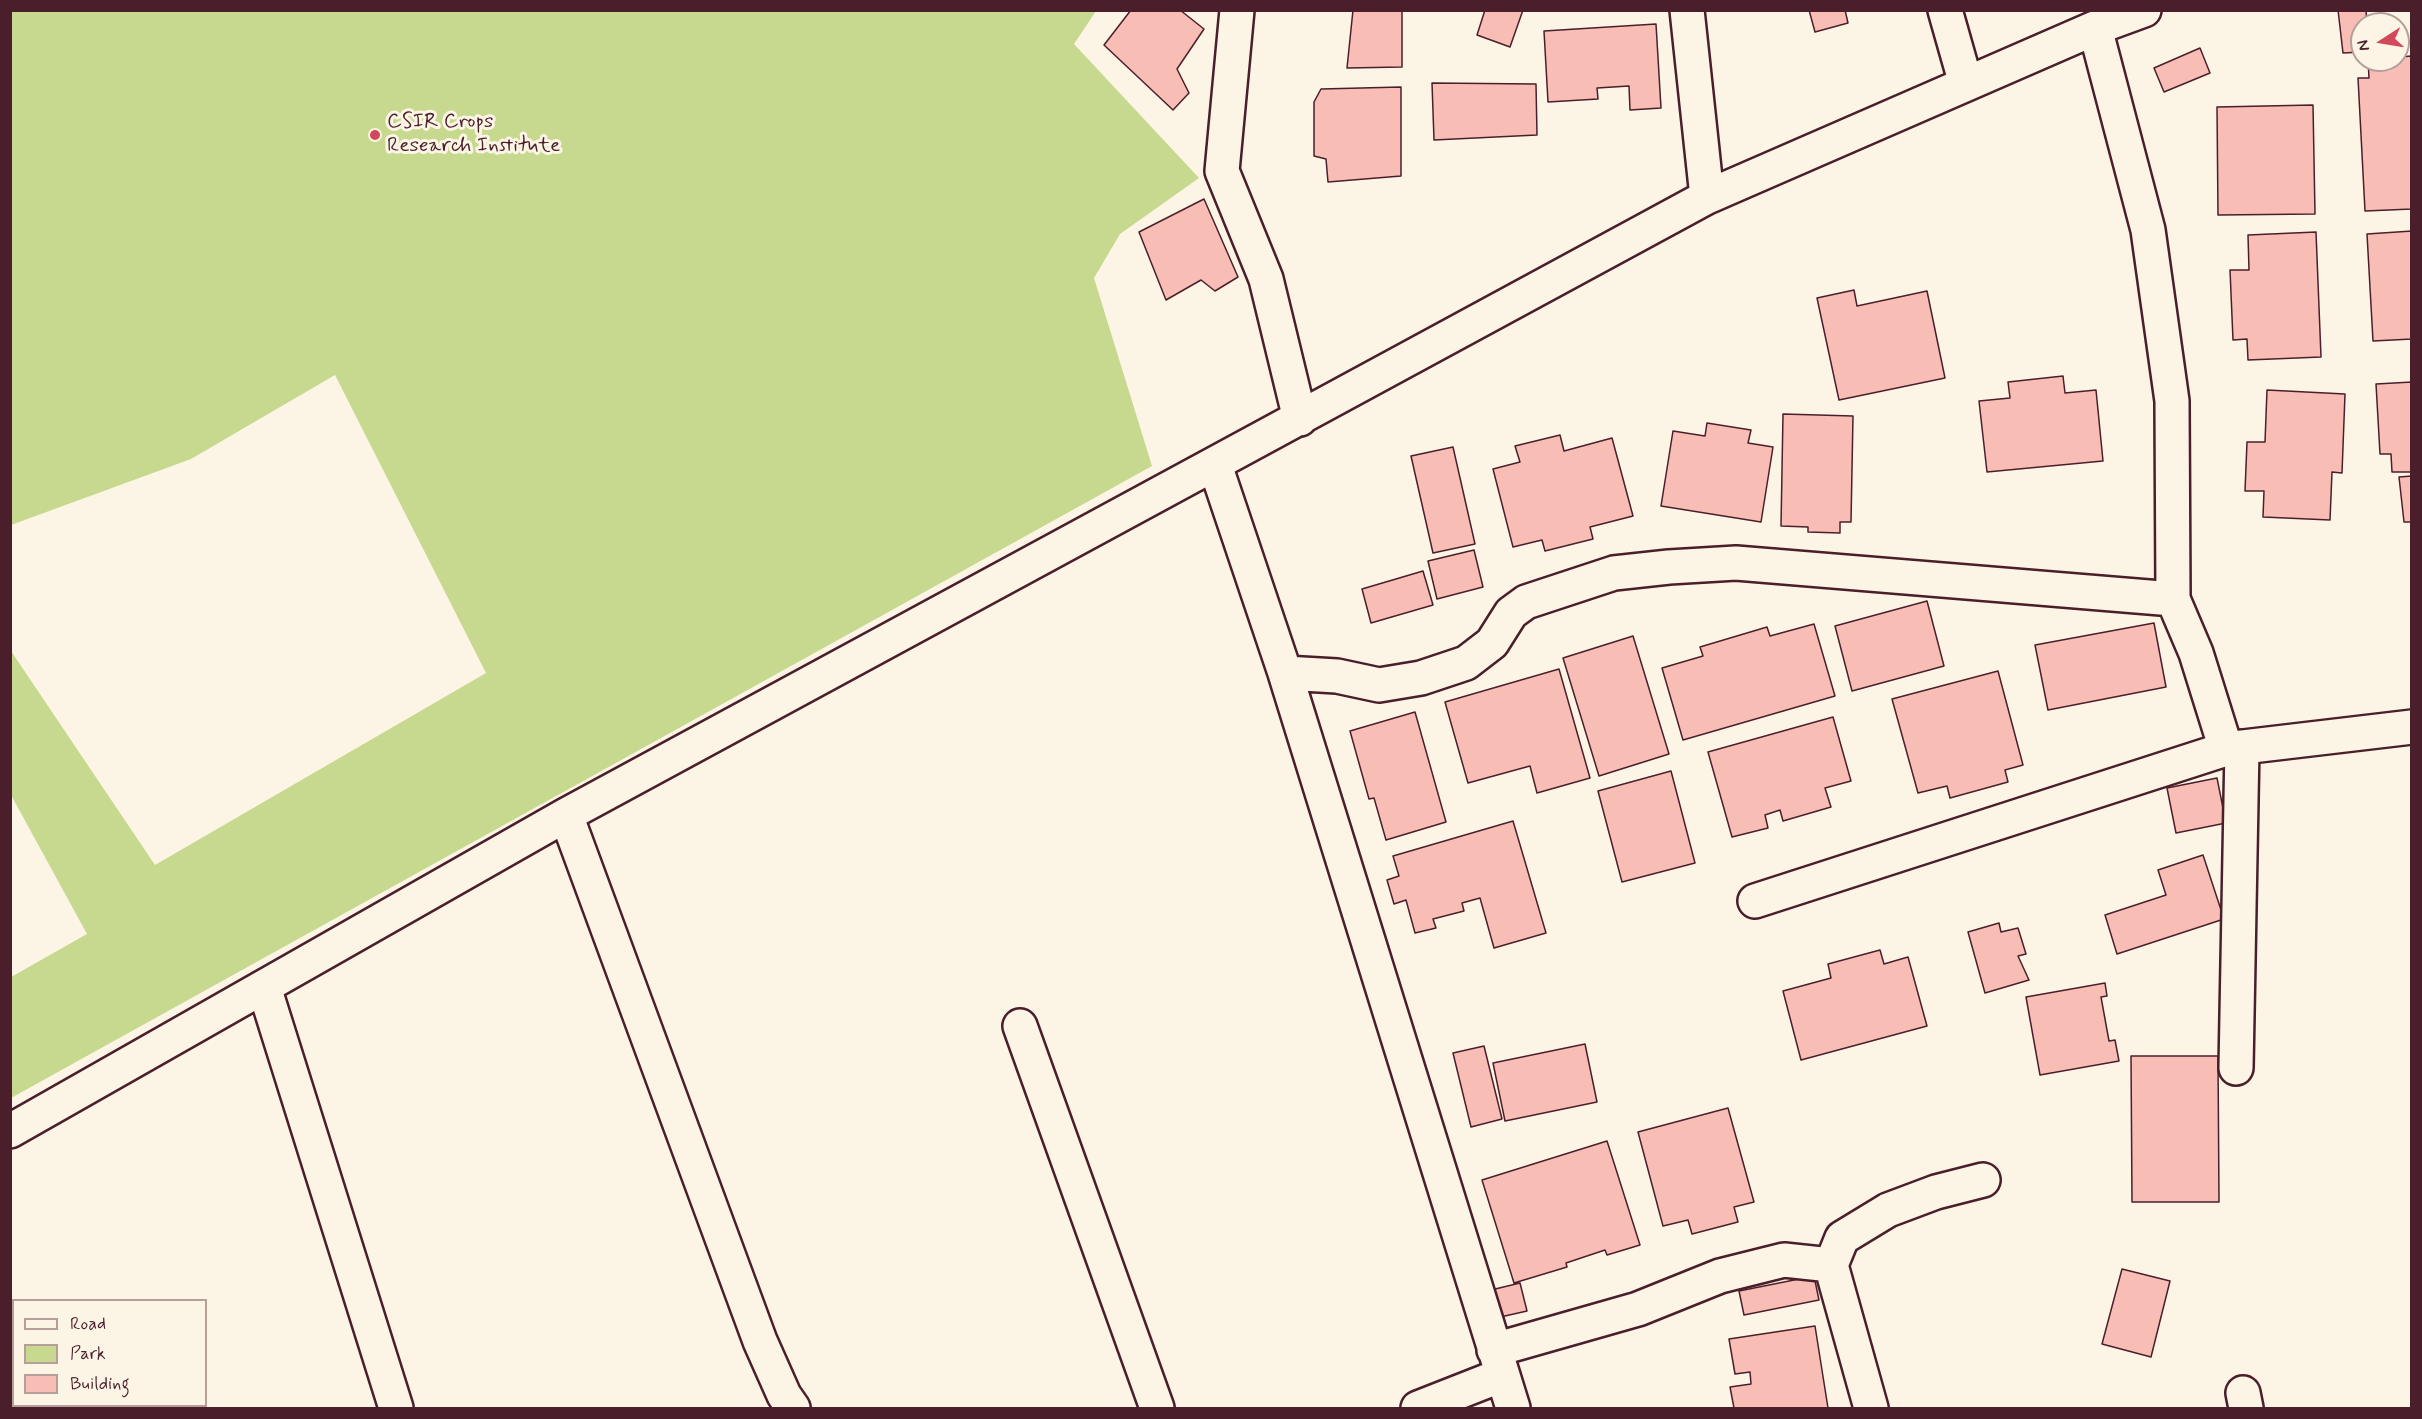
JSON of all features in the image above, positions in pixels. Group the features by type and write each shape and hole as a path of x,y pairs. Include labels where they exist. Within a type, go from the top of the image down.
{"street":[{"path":"1237,10 1222,171 1266,279 1300,419"},
{"path":"1687,10 1707,197"},
{"path":"1945,10 1966,84"},
{"path":"10,1131 566,815 1707,197 2095,28 2144,10"},
{"path":"2095,28 2148,230 2171,390 2173,599 2234,748 2236,1068"},
{"path":"1215,465 1285,673 1513,1408"},
{"path":"1285,673 1337,676 1379,685 1421,678 1466,663 1492,643 1511,613 1526,602 1614,573 1669,567 1736,563 2173,599"},
{"path":"1755,901 2234,748 2412,728"},
{"path":"566,815 760,1341 784,1395 793,1408"},
{"path":"264,987 396,1408"},
{"path":"1020,1026 1157,1408"},
{"path":"1871,1408 1831,1264 1842,1238 1888,1210 1936,1192 1983,1180"},
{"path":"1418,1408 1498,1362 1720,1276 1784,1260 1831,1264"}],"green space":[{"path":"11,10 1096,11 1074,44 1199,178 1120,234 1094,278 1152,466 11,1098 11,977 87,934 11,795 11,651 155,865 486,673 335,375 191,459 11,525"}],"building":[{"path":"1131,10 1180,10 1204,29 1177,69 1189,93 1173,110 1104,45"},
{"path":"1353,10 1402,10 1402,67 1347,68"},
{"path":"1485,10 1523,10 1510,47 1477,35"},
{"path":"1809,10 1845,10 1848,23 1815,32"},
{"path":"2338,10 2366,10 2366,12 2350,12 2350,53 2343,53"},
{"path":"1656,24 1661,108 1630,110 1629,86 1597,88 1598,99 1548,102 1544,31"},
{"path":"2200,48 2210,73 2164,92 2154,68"},
{"path":"2410,56 2412,56 2412,209 2365,211 2358,78 2369,78 2369,72 2410,72"},
{"path":"1432,83 1536,84 1537,135 1434,140"},
{"path":"1401,87 1401,176 1328,182 1326,159 1314,156 1314,102 1321,89"},
{"path":"2313,105 2315,214 2218,215 2217,107"},
{"path":"1204,199 1238,277 1215,291 1201,280 1166,300 1139,232"},
{"path":"2412,231 2412,339 2373,341 2367,234"},
{"path":"2316,232 2321,357 2248,360 2247,339 2233,340 2230,270 2249,270 2248,235"},
{"path":"1854,290 1857,306 1927,291 1945,378 1839,400 1817,298"},
{"path":"2063,376 2065,393 2096,390 2103,461 1987,472 1979,401 2010,398 2008,382"},
{"path":"2412,382 2412,472 2392,472 2391,454 2380,454 2376,384"},
{"path":"2267,390 2345,394 2342,473 2332,472 2330,520 2263,517 2264,491 2245,491 2247,442 2265,442"},
{"path":"1783,414 1853,416 1851,522 1840,522 1840,533 1808,532 1808,527 1781,526"},
{"path":"1707,423 1751,430 1748,443 1773,447 1761,522 1661,506 1673,431 1705,436"},
{"path":"1560,435 1564,451 1612,438 1633,516 1590,527 1593,539 1545,551 1542,540 1513,547 1493,469 1520,462 1515,446"},
{"path":"1453,447 1475,544 1433,553 1411,456"},
{"path":"2412,476 2412,522 2404,522 2399,477"},
{"path":"1474,550 1483,587 1437,599 1428,561"},
{"path":"1423,571 1433,605 1371,623 1362,589"},
{"path":"1927,601 1944,666 1852,691 1835,626"},
{"path":"2154,623 2166,687 2048,710 2035,645"},
{"path":"1814,624 1835,696 1683,740 1662,668 1703,656 1700,647 1767,627 1770,636"},
{"path":"1633,636 1669,754 1599,776 1563,658"},
{"path":"1559,669 1590,778 1537,793 1530,766 1468,783 1445,702"},
{"path":"1998,671 2023,765 2005,770 2008,782 1950,798 1947,786 1918,793 1892,699"},
{"path":"1415,712 1446,822 1386,840 1374,798 1369,799 1350,731"},
{"path":"1833,717 1851,781 1825,788 1831,807 1783,821 1780,810 1765,815 1768,828 1732,837 1708,752"},
{"path":"1671,771 1695,863 1622,882 1598,791"},
{"path":"2217,778 2226,823 2176,833 2167,788"},
{"path":"1513,821 1546,933 1494,948 1480,898 1462,903 1464,911 1433,919 1436,928 1415,933 1406,900 1394,904 1387,880 1399,876 1393,856"},
{"path":"2203,855 2224,919 2117,954 2105,915 2166,895 2158,870"},
{"path":"1999,923 2001,932 2018,928 2026,954 2018,956 2029,980 1985,993 1968,932"},
{"path":"1880,950 1884,964 1908,957 1927,1026 1801,1060 1783,991 1831,978 1828,964"},
{"path":"2105,983 2107,996 2101,997 2109,1041 2115,1040 2119,1061 2040,1075 2026,997"},
{"path":"1585,1044 1597,1102 1505,1121 1493,1063"},
{"path":"1484,1046 1502,1119 1471,1127 1453,1053"},
{"path":"2131,1056 2218,1056 2219,1202 2132,1202"},
{"path":"1728,1108 1754,1202 1734,1207 1738,1222 1692,1234 1688,1220 1663,1226 1638,1132"},
{"path":"1607,1141 1640,1245 1607,1255 1605,1250 1566,1263 1567,1267 1514,1283 1482,1180"},
{"path":"2122,1269 2170,1281 2151,1357 2102,1344"},
{"path":"1814,1276 1819,1300 1744,1315 1739,1291"},
{"path":"1520,1283 1527,1311 1496,1318 1491,1290"},
{"path":"1815,1326 1828,1408 1734,1408 1730,1387 1751,1384 1750,1372 1735,1374 1729,1339"}],"place":[{"name":"CSIR Crops Research Institute","path":"375,135"}]}
